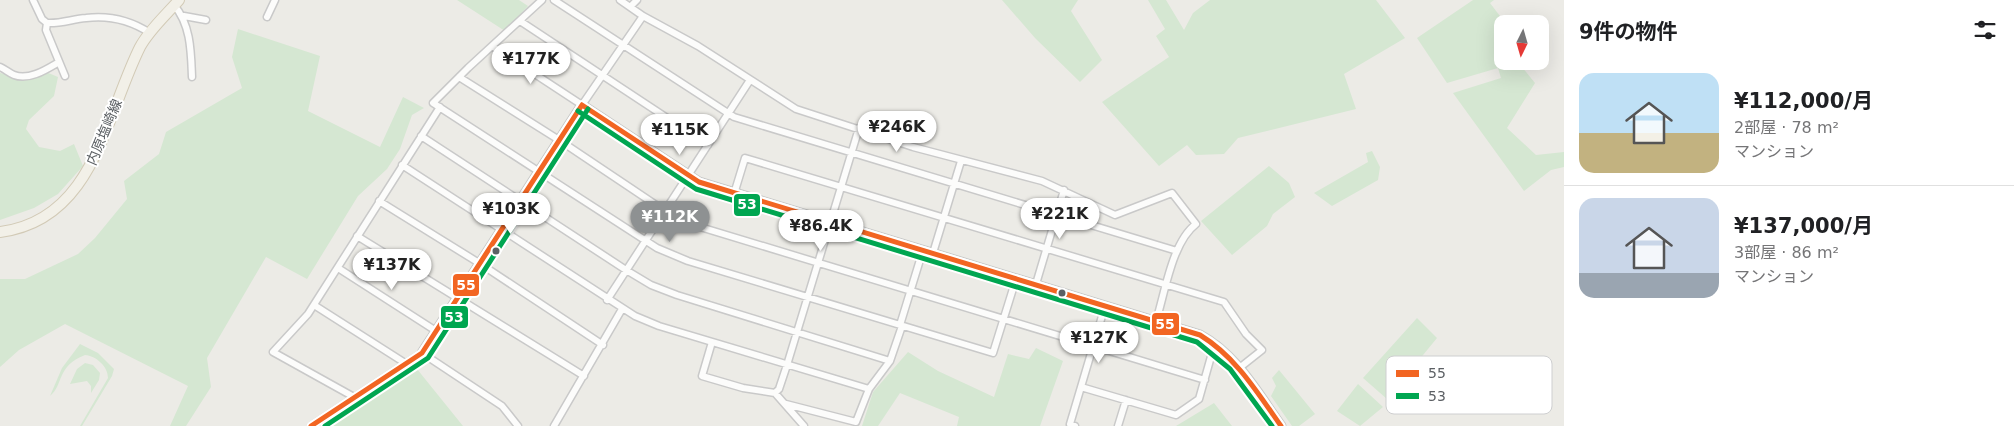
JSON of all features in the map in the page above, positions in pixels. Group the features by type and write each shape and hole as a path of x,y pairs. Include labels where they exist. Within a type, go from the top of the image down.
{"main road":[{"name":"内原塩崎線","path":"0,232 35,222 58,208 77,188 98,149 140,47 177,3"}],"street":[{"path":"32,0 42,19 47,23 87,18 112,18 133,23 150,33"},
{"path":"267,17 275,0"},
{"path":"542,0 459,77 434,103 646,240 676,257 993,353 1016,279"},
{"path":"554,0 622,46 734,117 1177,252"},
{"path":"620,0 642,16 698,46 796,109 819,118 1064,190 1091,205 1115,215 1172,193 1196,224 1184,235 1156,321"},
{"path":"630,7 638,0"},
{"path":"177,3 184,16 190,43 192,77"},
{"path":"184,16 206,20"},
{"path":"311,426 422,353 602,74 642,16"},
{"path":"520,20 708,145"},
{"path":"47,23 46,30 65,76"},
{"path":"492,46 699,182 1192,332 1217,345 1238,369 1281,426"},
{"path":"0,67 12,74 23,76 36,73 59,62"},
{"path":"459,77 559,140 665,211 696,226 1205,380"},
{"path":"607,300 750,80"},
{"path":"354,397 273,352 314,305 440,107"},
{"path":"775,393 779,389 787,365 858,128"},
{"path":"421,136 652,285 677,295 890,360"},
{"path":"734,194 745,158 1224,302 1246,334 1262,350 1238,369"},
{"path":"933,253 961,161"},
{"path":"402,165 622,310 659,326 869,389"},
{"path":"1036,284 1064,190"},
{"path":"379,201 479,263 603,344"},
{"path":"357,236 456,299 584,376"},
{"path":"786,404 800,406 856,422 869,389 890,360 923,250"},
{"path":"338,268 436,331"},
{"path":"314,305 405,363"},
{"path":"1075,426 1070,424 1105,306"},
{"path":"554,426 622,310"},
{"path":"712,342 702,376 743,388 775,393 804,426"},
{"path":"1081,387 1176,415 1199,400 1217,345"},
{"path":"422,353 502,406 518,426"},
{"path":"1118,426 1126,400"}],"green space":[{"path":"457,0 519,0 528,6 505,31"},
{"path":"1002,0 1078,0 1071,11 1102,60 1080,82 1035,38"},
{"path":"1148,0 1166,0 1184,30 1193,13 1210,0 1376,0 1405,38 1344,74 1356,109 1238,138 1224,154 1196,155 1187,145 1159,166 1102,102 1169,57 1156,36 1165,29"},
{"path":"1473,0 1494,0 1490,3 1499,15 1494,15 1494,69 1447,83 1417,38"},
{"path":"238,29 320,56 308,111 380,147 403,97 424,108 412,115 400,149 387,169 358,196 307,279 266,257 207,358 211,387 186,426 170,426 188,386 65,324 19,350 0,367 0,279 25,279 78,254 95,238 127,199 124,181 159,154 166,132 242,88 232,57"},
{"path":"1499,70 1524,70 1535,83 1507,128 1536,155 1564,152 1564,167 1551,170 1524,191 1453,93 1501,78"},
{"path":"46,72 58,77 54,96 29,120 26,129 39,147 60,151 74,144 83,166 58,194 34,208 0,220 0,73 22,78"},
{"path":"1372,151 1380,167 1378,180 1332,206 1314,193 1368,162 1366,153"},
{"path":"1269,166 1289,183 1295,197 1273,214 1267,226 1232,255 1201,221"},
{"path":"1417,318 1437,338 1422,356 1386,356 1386,398 1363,378"},
{"path":"80,344 98,353 114,369 112,376 82,426 80,426 108,378 106,369 101,362 85,355 76,359 69,364 50,396 62,368"},
{"path":"1036,348 1063,361 1040,426 957,426 959,417 900,393 878,426 862,426 873,392 908,352 938,371 994,397 1008,354 1029,359"},
{"path":"85,363 93,365 100,373 99,380 91,393 91,386 87,381 70,384 77,369"},
{"path":"417,369 463,426 325,426"},
{"path":"1279,370 1315,414 1299,426 1292,426 1271,396 1276,386 1272,378"},
{"path":"1358,384 1383,407 1360,426 1337,411"},
{"path":"1214,403 1232,426 1176,426"}],"transit line":[{"name":"55","path":"582,105 699,182 1200,335 1235,364 1281,426"},
{"name":"55","path":"311,426 422,353 582,105"},
{"name":"53","path":"325,426 428,358 588,109"},
{"name":"53","path":"578,111 696,189 1197,342 1230,369 1272,426"}]}
